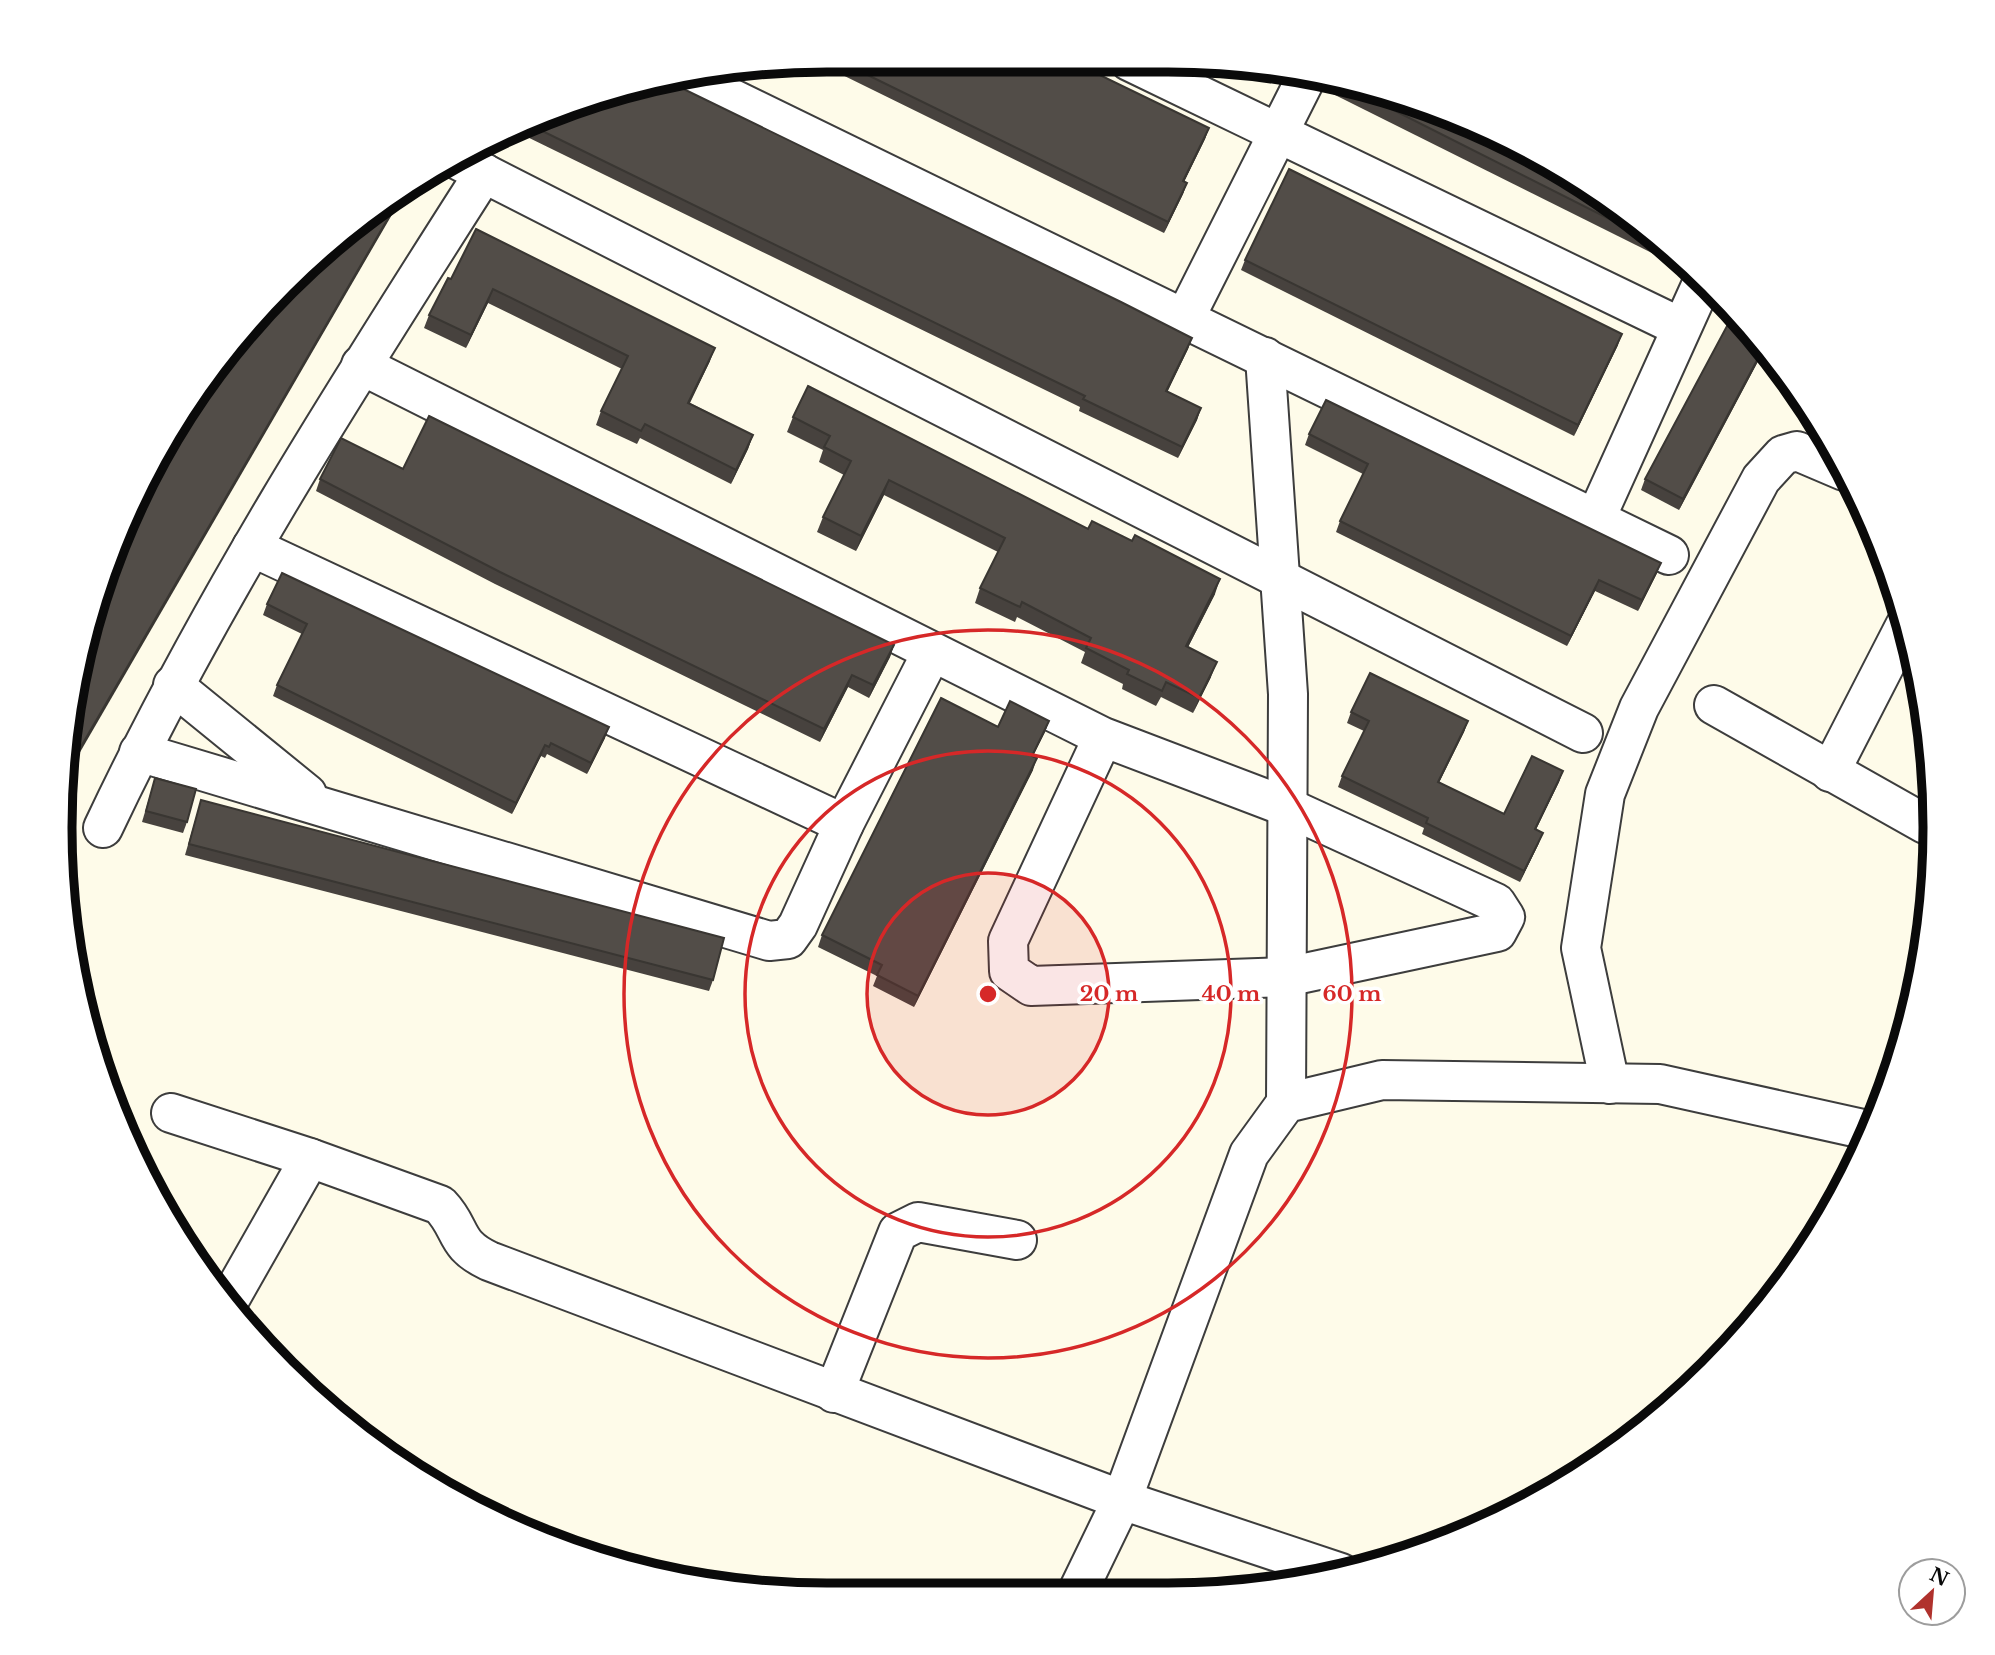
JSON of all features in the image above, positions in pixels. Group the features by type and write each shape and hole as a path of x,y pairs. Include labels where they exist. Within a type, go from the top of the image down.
{"street":[{"path":"1152,72 1680,327"},
{"path":"700,83 1669,555"},
{"path":"1185,318 1303,84"},
{"path":"103,828 173,685 361,365 469,166 1583,733"},
{"path":"1595,520 1699,290"},
{"path":"1082,1583 1122,1500 1249,1154 1286,1103 1288,694 1265,357"},
{"path":"361,365 1103,737 1287,807 1496,903 1505,917 1497,932 1286,977 1031,986 1009,971 1008,941 1103,737"},
{"path":"1632,1084 1581,948 1605,794 1639,708 1761,479 1783,455 1822,461"},
{"path":"252,547 844,824"},
{"path":"1830,772 1899,638"},
{"path":"139,752 769,941 788,939 798,925 844,824 932,652"},
{"path":"173,685 320,805"},
{"path":"1714,705 1923,823"},
{"path":"1286,1103 1382,1080 1632,1084 1861,1129"},
{"path":"171,1113 310,1158 440,1205 448,1213 461,1242 472,1253 834,1393 1122,1500 1323,1567"},
{"path":"233,1294 310,1158"},
{"path":"834,1393 898,1233 919,1222 1017,1240"}],"building":[{"path":"862,72 1094,72 1209,128 1183,181 1187,183 1168,222"},
{"path":"678,86 1192,338 1166,391 1201,408 1182,447 1083,399 1085,396 538,129 585,112"},
{"path":"1379,103 1457,129 1502,150 1587,199 1629,229"},
{"path":"1289,169 1622,334 1578,425 1245,260"},
{"path":"393,210 75,757 86,680 112,585 129,538 173,450 228,367 259,329 329,259"},
{"path":"476,229 715,348 688,403 753,435 736,470 645,424 641,431 601,411 628,356 493,289 471,335 429,315"},
{"path":"1729,322 1759,357 1683,499 1645,479"},
{"path":"808,386 1088,529 1092,521 1132,541 1135,535 1220,579 1186,646 1217,662 1199,698 1166,682 1162,691 1127,674 1129,670 1086,648 1091,638 1022,602 1020,607 980,588 1005,538 889,480 861,536 823,517 851,461 824,447 830,436 793,417"},
{"path":"1326,400 1661,563 1642,600 1599,580 1571,636 1340,521 1368,464 1309,434"},
{"path":"429,416 894,645 873,685 852,675 824,729 500,572 320,479 341,438 403,469"},
{"path":"282,573 609,727 591,763 551,743 549,747 545,745 516,803 277,685 307,624 267,604"},
{"path":"1370,673 1468,721 1438,782 1504,814 1532,756 1563,771 1535,829 1543,833 1524,871 1426,823 1428,818 1342,776 1369,721 1351,712"},
{"path":"941,698 998,727 1010,701 1049,721 1032,756 1037,758 918,996 877,975 882,965 822,935"},
{"path":"155,778 196,789 187,822 146,811"},
{"path":"201,800 724,938 713,980 189,844"}]}
